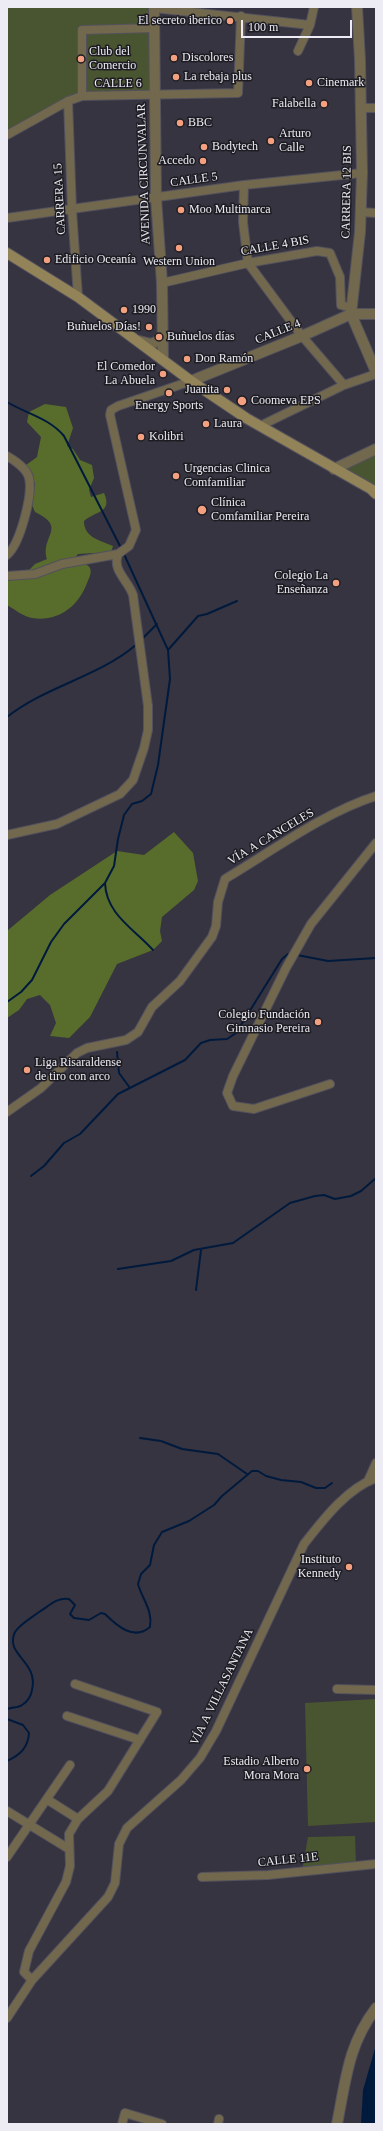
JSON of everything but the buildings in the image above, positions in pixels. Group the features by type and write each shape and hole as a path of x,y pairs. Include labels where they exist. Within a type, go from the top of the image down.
{"main road":[{"path":"7,253 78,297 191,380 260,426 371,489 376,494"}],"street":[{"path":"154,7 310,25"},
{"name":"AVENIDA CIRCUNVALAR","path":"154,7 156,198 162,283 163,359"},
{"path":"298,51 310,25 314,7"},
{"name":"CARRERA 12 BIS","path":"351,311 360,232 362,174 356,7"},
{"name":"CALLE 6","path":"7,135 68,101 82,96 154,96 238,93 240,16"},
{"path":"82,96 82,30 154,28"},
{"name":"CARRERA 15","path":"68,101 72,210 78,297"},
{"path":"360,108 376,108"},
{"name":"CALLE 5","path":"7,218 244,185 362,174"},
{"path":"244,185 244,222 248,263 302,336 344,385"},
{"path":"360,212 376,213"},
{"name":"CALLE 4 BIS","path":"162,283 248,263 317,251 330,253 340,277 341,305 351,311"},
{"path":"260,426 344,385 376,373 351,311"},
{"name":"CALLE 4","path":"191,380 302,336 351,311 376,314"},
{"path":"139,341 155,344 163,339"},
{"path":"7,576 35,574 62,564 118,554 130,546 136,530 110,415 111,410 118,406 191,380"},
{"path":"334,469 376,449"},
{"path":"7,456 25,472 30,484 27,504 18,539 7,555"},
{"path":"7,835 58,824 120,794 133,780 148,730 148,706 133,595 117,568 116,560 118,554"},
{"name":"VÍA A CANCELES","path":"7,1112 41,1088 77,1053 87,1048 126,1040 138,1032 152,1007 180,981 212,937 216,926 218,902 225,879 330,816 359,801 376,796"},
{"path":"330,1084 254,1109 233,1106 227,1093 233,1076 286,968 311,924 376,843"},
{"path":"372,1480 376,1463"},
{"name":"VÍA A VILLASANTANA","path":"7,2018 32,1980 108,1897 115,1883 119,1844 127,1828 181,1780 200,1758 216,1731 304,1544 324,1518 350,1494 372,1480"},
{"path":"32,1980 24,1972 29,1951 66,1882 70,1866 69,1834 78,1819 108,1791 157,1712 75,1684"},
{"path":"337,1689 376,1690"},
{"path":"67,1716 140,1740"},
{"path":"7,1857 48,1800 70,1766"},
{"path":"48,1800 78,1819"},
{"path":"7,1811 69,1849"},
{"name":"CALLE 11E","path":"202,1877 268,1875 376,1864"},
{"path":"337,2124 352,2051 364,2024 376,2008"},
{"path":"122,2124 125,2113 162,2124"}],"green space":[{"name":"Club del Comercio","path":"7,7 154,7 154,96 82,96 7,135"},
{"path":"45,404 66,407 73,428 67,446 73,449 80,460 92,465 94,478 89,490 91,497 104,493 106,500 105,508 102,511 84,521 85,527 94,538 113,546 111,552 78,554 74,559 87,565 91,570 83,592 66,611 50,618 41,619 26,616 7,605 7,581 25,574 35,564 47,559 47,544 51,533 50,523 35,512 32,505 35,484 26,465 37,457 41,437 27,422 29,412"},
{"path":"376,449 376,494 334,469"},
{"path":"174,832 193,853 198,881 194,890 162,917 160,931 162,941 153,950 117,964 90,1017 69,1038 50,1036 56,1023 50,1005 40,995 27,999 19,1010 7,1018 7,931 50,895 117,851 144,855"},
{"path":"376,1699 376,1822 308,1826 305,1703"},
{"path":"355,1836 356,1865 302,1871 308,1837"}],"water":[{"path":"376,2045 376,2124 361,2124 363,2090"}],"waterway":[{"path":"7,402 45,420 64,436 121,548"},
{"path":"7,1002 21,992 32,980 51,942 64,924 105,883 114,866 118,839 124,815 132,804 142,801 151,794 158,765 170,679 168,650 123,552"},
{"path":"168,650 198,616 207,614 237,601"},
{"path":"142,639 157,624"},
{"path":"7,717 38,697 106,665 137,644"},
{"path":"105,883 110,904 122,920 153,950"},
{"path":"31,1176 44,1166 64,1143 80,1134 118,1094 185,1060 201,1043 210,1040 227,1039 236,1033 282,959 288,954 291,954"},
{"path":"297,955 328,961 376,958"},
{"path":"117,1052 119,1073 130,1088"},
{"path":"118,1269 171,1261 194,1250 233,1243 290,1203 315,1196 324,1195 335,1199 351,1196 361,1191 376,1178"},
{"path":"196,1290 201,1250"},
{"path":"140,1438 161,1441 182,1449 218,1454 247,1474"},
{"path":"7,1709 19,1707 30,1697 33,1680 31,1672 17,1653 13,1640 17,1629 39,1612 61,1599 69,1599 75,1605 70,1614 74,1618 89,1620 101,1613 105,1614 120,1627 126,1630 138,1633 144,1631 150,1627 151,1621 149,1610 138,1584 141,1574 150,1565 154,1545 162,1532 189,1521 214,1505 222,1496 252,1471 258,1471 266,1476 281,1480 301,1482 316,1488 325,1488 332,1483"},
{"path":"7,1719 23,1725 29,1733 25,1747 16,1756 7,1761"}],"place":[{"name":"El secreto iberico","path":"230,21"},
{"name":"Discolores","path":"174,58"},
{"name":"Club del Comercio","path":"81,59"},
{"name":"La rebaja plus","path":"176,77"},
{"name":"Cinemark","path":"309,83"},
{"name":"Falabella","path":"324,104"},
{"name":"BBC","path":"180,123"},
{"name":"Arturo Calle","path":"271,141"},
{"name":"Bodytech","path":"204,147"},
{"name":"Accedo","path":"203,161"},
{"name":"Moo Multimarca","path":"181,210"},
{"name":"Western Union","path":"179,248"},
{"name":"Edificio Oceanía","path":"47,260"},
{"name":"1990","path":"124,310"},
{"name":"Buñuelos Días!","path":"149,327"},
{"name":"Buñuelos días","path":"159,337"},
{"name":"Don Ramón","path":"187,359"},
{"name":"El Comedor La Abuela","path":"163,374"},
{"name":"Juanita","path":"227,390"},
{"name":"Energy Sports","path":"169,393"},
{"name":"Coomeva EPS","path":"242,401"},
{"name":"Laura","path":"206,424"},
{"name":"Kolibri","path":"141,437"},
{"name":"Urgencias Clinica Comfamiliar","path":"176,476"},
{"name":"Clínica Comfamiliar Pereira","path":"202,510"},
{"name":"Colegio La Enseñanza","path":"336,583"},
{"name":"Colegio Fundación Gimnasio Pereira","path":"318,1022"},
{"name":"Liga Risaraldense de tiro con arco","path":"27,1070"},
{"name":"Instituto Kennedy","path":"349,1567"},
{"name":"Estadio Alberto Mora Mora","path":"307,1769"}]}
